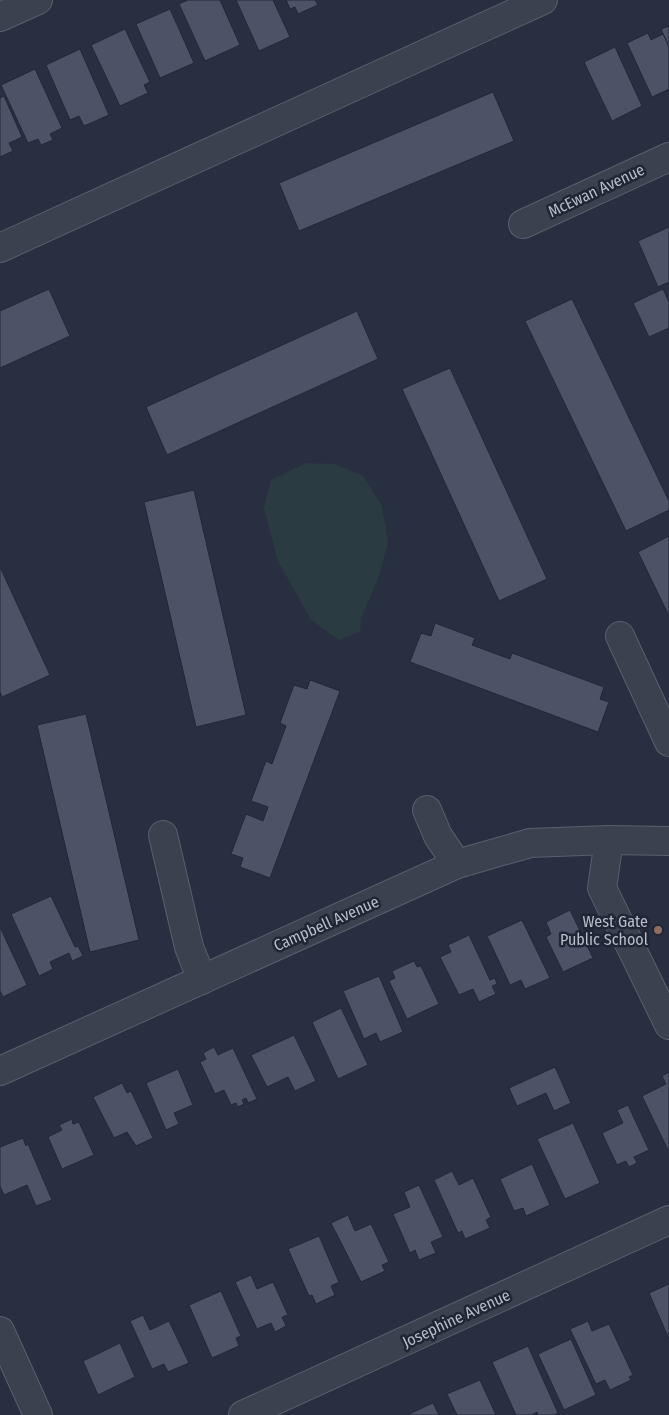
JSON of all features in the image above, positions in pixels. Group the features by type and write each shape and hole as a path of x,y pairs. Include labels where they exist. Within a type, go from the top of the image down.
{"street":[{"path":"0,17 38,0"},
{"path":"0,248 543,0"},
{"name":"McEwan Avenue","path":"523,224 669,157"},
{"path":"620,636 669,742"},
{"path":"426,810 438,836 457,864"},
{"path":"163,835 189,947 202,980"},
{"path":"609,840 602,888 669,1025"},
{"name":"Campbell Avenue","path":"0,1071 457,864 530,843 609,840 669,841"},
{"name":"Josephine Avenue","path":"244,1415 669,1220"},
{"path":"0,1331 38,1415"}],"shaded area":[{"path":"306,463 335,464 363,476 382,506 388,543 378,579 362,616 360,632 339,640 311,620 278,561 264,508 271,480"}],"building":[{"path":"188,0 220,0 240,45 205,61 179,4"},
{"path":"236,0 273,0 290,37 259,51"},
{"path":"286,0 315,0 318,5 298,14 295,7 290,9"},
{"path":"170,9 194,63 160,78 136,24"},
{"path":"669,26 669,47 661,29"},
{"path":"125,29 150,82 144,85 148,93 120,106 91,45"},
{"path":"648,33 651,40 663,34 669,47 669,89 652,97 627,43"},
{"path":"615,47 642,106 612,121 584,62"},
{"path":"80,49 109,115 84,126 79,116 70,120 46,65"},
{"path":"35,69 62,128 50,134 53,140 41,145 38,139 28,143 1,85"},
{"path":"493,92 514,141 299,231 279,183"},
{"path":"4,96 22,137 9,143 13,151 0,157 0,98"},
{"path":"669,227 669,282 658,287 638,241"},
{"path":"49,289 70,336 0,368 0,311"},
{"path":"663,289 669,302 669,328 649,337 633,303"},
{"path":"572,299 669,501 669,510 626,531 525,321"},
{"path":"357,311 378,359 167,455 146,407"},
{"path":"450,368 547,579 499,601 402,389"},
{"path":"194,490 246,715 196,727 144,502"},
{"path":"669,536 669,616 638,552"},
{"path":"0,567 50,675 2,697 0,692"},
{"path":"435,623 475,638 472,645 510,659 512,653 604,687 600,699 609,702 598,732 410,662 421,633 431,636"},
{"path":"310,680 340,691 270,878 240,867 243,858 231,854 246,814 263,821 268,807 251,801 266,761 272,764 286,726 280,723 294,685 307,689"},
{"path":"86,714 139,940 90,952 37,725"},
{"path":"51,896 75,947 78,946 83,956 72,961 69,953 50,962 53,969 39,976 11,914"},
{"path":"570,910 593,958 563,972 546,937 551,934 546,922"},
{"path":"522,920 550,978 525,989 521,980 510,985 487,936"},
{"path":"0,927 27,985 3,997 0,991"},
{"path":"469,935 490,980 495,978 497,984 492,986 496,994 479,1002 473,989 459,995 440,957 451,952 448,945"},
{"path":"414,961 417,967 421,966 439,1004 407,1019 389,981 395,978 392,971"},
{"path":"379,976 403,1032 380,1042 376,1033 364,1039 343,991"},
{"path":"341,1008 368,1065 338,1079 312,1022"},
{"path":"294,1035 316,1081 295,1091 288,1077 267,1087 251,1055"},
{"path":"214,1047 218,1055 233,1048 257,1099 248,1103 246,1098 242,1100 244,1104 238,1107 236,1103 231,1105 224,1090 215,1094 200,1062 206,1059 203,1053"},
{"path":"555,1067 571,1103 554,1111 546,1093 517,1106 509,1088"},
{"path":"178,1069 193,1105 174,1113 179,1124 166,1130 146,1083"},
{"path":"669,1072 668,1150 642,1096 666,1084 662,1076"},
{"path":"122,1083 127,1093 131,1091 153,1138 136,1146 127,1132 114,1138 93,1097"},
{"path":"628,1105 649,1150 634,1157 637,1163 629,1167 626,1161 617,1165 602,1133 623,1123 617,1110"},
{"path":"72,1119 73,1124 79,1122 94,1155 62,1169 48,1137 62,1130 59,1125"},
{"path":"573,1123 600,1183 565,1199 537,1139"},
{"path":"23,1138 26,1146 28,1144 52,1200 36,1206 27,1185 4,1195 0,1186 0,1147"},
{"path":"532,1164 550,1205 526,1216 523,1208 514,1211 500,1179"},
{"path":"452,1171 459,1185 473,1178 491,1217 486,1220 490,1228 465,1239 462,1231 458,1233 434,1180"},
{"path":"419,1185 443,1237 431,1242 436,1253 419,1260 415,1250 410,1253 393,1214 410,1207 404,1192"},
{"path":"348,1215 355,1231 371,1224 389,1262 382,1265 385,1271 361,1282 331,1223"},
{"path":"319,1236 339,1282 331,1286 335,1295 316,1304 312,1295 309,1296 288,1249"},
{"path":"251,1275 257,1289 273,1282 288,1315 282,1317 286,1326 275,1332 271,1323 257,1329 235,1282"},
{"path":"669,1284 669,1339 649,1293"},
{"path":"221,1291 241,1336 236,1338 239,1346 212,1358 189,1305"},
{"path":"143,1315 150,1330 169,1321 189,1363 168,1372 164,1364 152,1369 130,1321"},
{"path":"588,1321 592,1331 609,1324 633,1375 629,1377 631,1380 610,1390 605,1380 596,1384 570,1329"},
{"path":"571,1339 596,1395 564,1410 538,1354"},
{"path":"120,1343 135,1377 98,1395 83,1361"},
{"path":"528,1346 558,1413 554,1415 538,1415 537,1412 531,1415 516,1415 492,1362"},
{"path":"480,1380 496,1415 457,1415 447,1394"},
{"path":"433,1403 439,1415 407,1415"}],"place":[{"name":"West Gate Public School","path":"658,930"}]}
